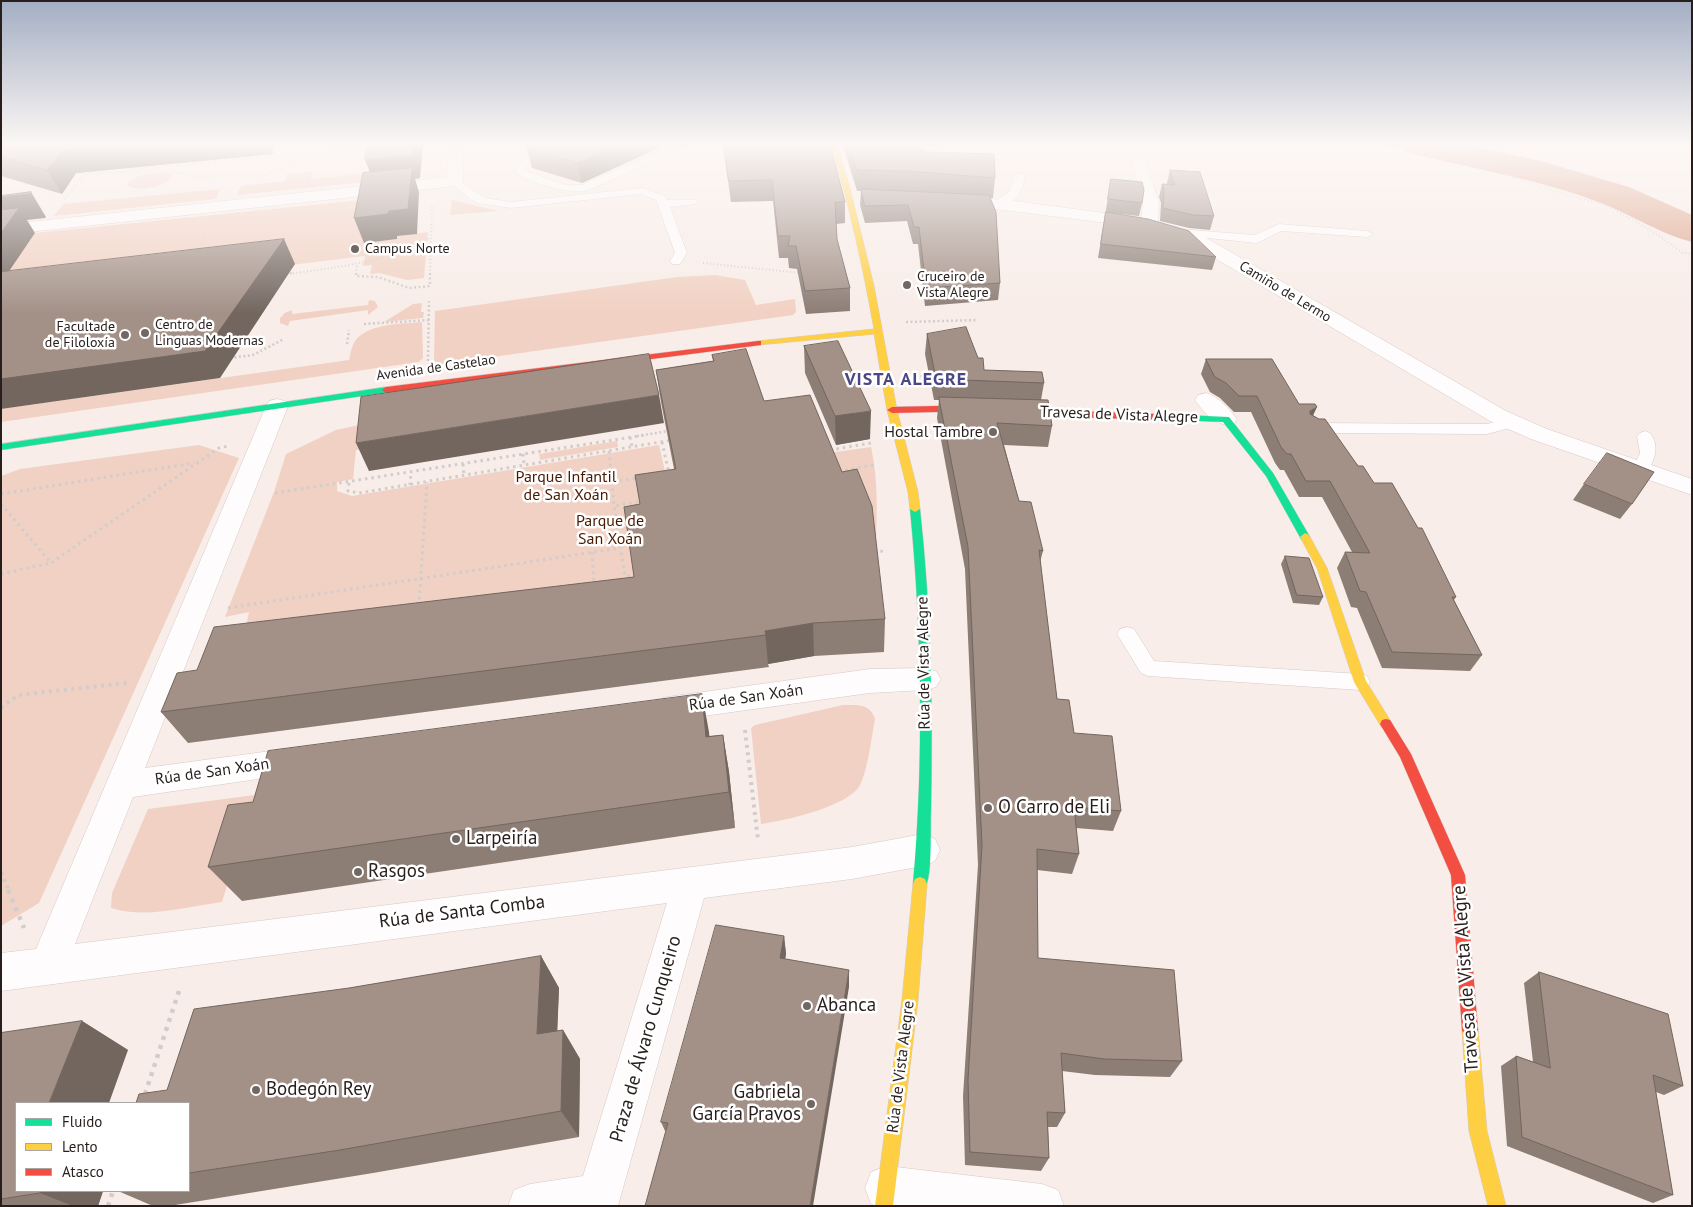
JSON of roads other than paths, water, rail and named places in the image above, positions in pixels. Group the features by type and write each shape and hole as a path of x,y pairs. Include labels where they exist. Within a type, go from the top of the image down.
{"street":[{"path":"1,230 267,201"},
{"name":"Rúa de Vista Alegre","path":"859,201 877,331 892,410 912,492 922,570 926,679 923,850 910,1000 885,1197 1042,1206"},
{"name":"Camiño de Lermo","path":"958,201 999,204 1102,217 1178,232 1197,240 1478,406 1512,423 1692,487"},
{"path":"1149,226 1151,201"},
{"name":"Avenida de Castelao","path":"1,447 277,406 692,350 877,331"},
{"name":"Travesa de Vista Alegre","path":"1206,400 1226,419 1270,474 1322,568 1360,682 1405,754 1458,875 1478,1131 1497,1206"},
{"name":"Rúa de San Xoán","path":"47,967 277,406"},
{"name":"Travesa de Vista Alegre","path":"892,410 936,409 1226,419"},
{"name":"Rúa de San Xoán","path":"639,713 870,681 926,679"},
{"name":"Rúa de San Xoán","path":"122,785 326,756"},
{"name":"Rúa de Santa Comba","path":"1,972 852,863 923,850"},
{"name":"Praza de Álvaro Cunqueiro","path":"530,1206 598,1201 692,883"}],"lane":[{"path":"490,201 512,205 549,201"},
{"path":"999,204 1004,201"},
{"path":"676,261 681,253 663,204 692,202"},
{"path":"1178,232 1206,232 1256,239 1279,228 1367,234"},
{"path":"1313,428 1487,429 1512,423"},
{"path":"1640,468 1648,457 1648,446 1645,436"},
{"path":"1127,634 1148,668 1360,682"}],"waterway":[{"path":"1629,201 1692,230"}],"place":[{"name":"Campus Norte","path":"355,249"},
{"name":"Cruceiro de Vista Alegre","path":"907,285"},
{"name":"Centro de Linguas Modernas","path":"145,333"},
{"name":"Facultade de Filoloxía","path":"125,335"},
{"name":"Hostal Tambre","path":"993,432"},
{"name":"O Carro de Eli","path":"988,808"},
{"name":"Larpeiría","path":"456,839"},
{"name":"Rasgos","path":"358,872"},
{"name":"Abanca","path":"807,1006"},
{"name":"Bodegón Rey","path":"256,1090"},
{"name":"Gabriela García Pravos","path":"811,1104"}],"district":[{"name":"VISTA ALEGRE","path":"906,380"}],"park label":[{"name":"Parque Infantil de San Xoán","path":"566,486"},
{"name":"Parque de San Xoán","path":"610,530"}]}
